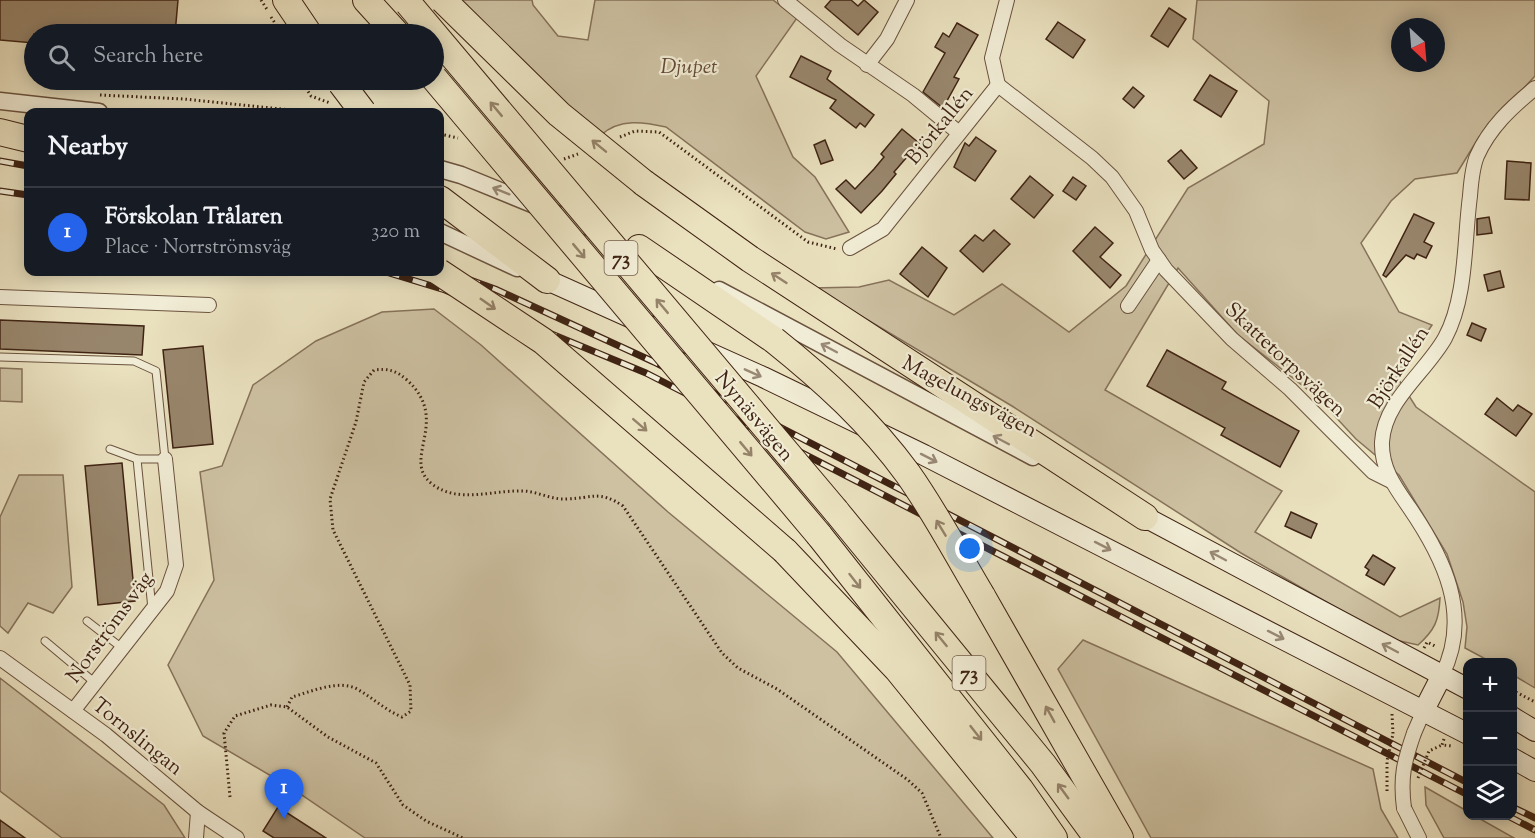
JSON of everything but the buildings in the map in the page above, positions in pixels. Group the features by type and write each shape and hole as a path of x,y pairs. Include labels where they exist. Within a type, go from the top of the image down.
{"highway":[{"path":"286,0 302,24"},
{"path":"366,0 387,24"},
{"path":"443,0 559,114 644,183 750,259 1145,517"},
{"name":"Nynäsvägen","path":"406,2 425,24"},
{"name":"Nynäsvägen","path":"444,47 836,511 1043,764 1097,838"},
{"path":"347,90 360,108"},
{"name":"Nynäsvägen","path":"444,90 819,535 1020,789 1054,838"},
{"path":"0,132 24,138"},
{"path":"444,202 547,280"},
{"path":"639,248 774,340 826,381 883,443 908,475 982,597 1120,838"},
{"path":"444,275 543,341 785,551 897,669 1034,838"}],"main road":[{"path":"547,280 763,377 924,455 1463,732"},
{"name":"Magelungsvägen","path":"1145,517 1463,687"},
{"path":"1424,710 1442,675"},
{"path":"1517,720 1535,731"},
{"path":"1517,761 1535,771"}],"street":[{"path":"785,0 867,64 913,95 959,133"},
{"path":"867,64 887,39 908,0"},
{"name":"Björkallén","path":"849,248 883,229 998,86 992,58 1007,0"},
{"name":"Skattetorpsvägen","path":"998,86 1092,158 1112,177 1136,211 1152,250 1159,260 1232,339 1290,389 1373,472 1391,481"},
{"name":"Björkallén","path":"1442,675 1452,655 1456,635 1453,597 1429,539 1391,481 1384,464 1382,442 1385,425 1393,409 1445,338 1462,275 1476,158 1488,135 1505,112 1535,88"},
{"path":"0,101 63,108"},
{"path":"0,125 24,128"},
{"name":"Magelungsvägen","path":"444,170 462,175 639,248 1145,517"},
{"path":"444,234 547,280"},
{"path":"1128,306 1159,260"},
{"path":"0,297 209,305"},
{"name":"Norströms väg","path":"73,711 167,591 176,566 165,459"},
{"name":"Tornslingan","path":"0,658 106,735 198,812 237,838"},
{"path":"1419,838 1404,808 1400,783 1402,766 1424,710"},
{"path":"196,838 198,812"}],"lane":[{"path":"0,357 134,362 156,371 165,459 137,459 110,450"},
{"path":"137,459 152,610"},
{"path":"87,621 122,648"},
{"path":"45,641 94,682"}],"path":[{"path":"307,90 311,96"},
{"path":"95,95 184,99 271,108"},
{"path":"287,707 292,697 327,687 355,688 402,717 411,711 410,685 333,530 330,500 356,422 364,382 374,370 385,369 399,373 419,392 425,404 428,421 420,454 423,474 433,485 455,494 488,495 523,491 547,498 567,499 597,494 609,497 623,506 722,653 738,668 777,689 908,780 922,794 941,838"},
{"path":"1517,693 1535,702"},
{"path":"230,797 224,733 235,716 271,705 287,707 328,737 376,763 403,805 426,821 463,838"},
{"path":"1417,781 1429,751 1442,745"}],"green space":[{"name":"Djupet","path":"454,0 532,0 533,5 558,36 588,40 595,0 773,0 797,18 756,76 793,157 815,177 849,232 826,239 805,232 666,127 632,123 616,126 601,135 549,93"},
{"path":"1197,0 1535,0 1535,76 1479,137 1457,173 1415,179 1391,201 1361,243 1399,312 1432,325 1397,377 1416,407 1535,492 1535,688 1517,677 1517,658 1484,658 1465,648 1467,627 1463,602 1447,554 1399,475 1356,439 1317,397 1238,335 1178,268 1105,390 1282,491 1255,532 1400,617 1440,598 1439,613 1435,624 1418,645 1391,639 1241,553 1012,406 814,288 859,287 889,280 954,315 1002,284 1069,332 1126,286 1188,188 1264,144 1269,101 1193,39"},
{"path":"434,309 481,345 668,512 837,652 993,838 365,838 290,787 203,736 168,665 214,580 200,472 222,466 253,385 316,341 382,312"},
{"path":"0,368 22,369 22,402 0,401"},
{"path":"19,475 63,475 72,587 53,613 28,603 8,633 0,626 0,517"},
{"path":"1083,640 1373,769 1381,809 1398,838 1151,838 1058,669"},
{"path":"0,678 164,805 185,838 62,838 0,791"},
{"path":"1425,787 1463,809 1463,820 1482,820 1514,838 1444,838 1426,805"}],"railway":[{"path":"0,161 24,165"},
{"path":"0,191 24,194"},
{"path":"444,270 495,289 654,362 1463,780"},
{"path":"399,276 445,290 646,373 1463,792"},
{"path":"1517,809 1535,818"},
{"path":"1516,820 1535,830"}],"place":[{"name":"Förskolan Trålaren","path":"284,819"}]}
